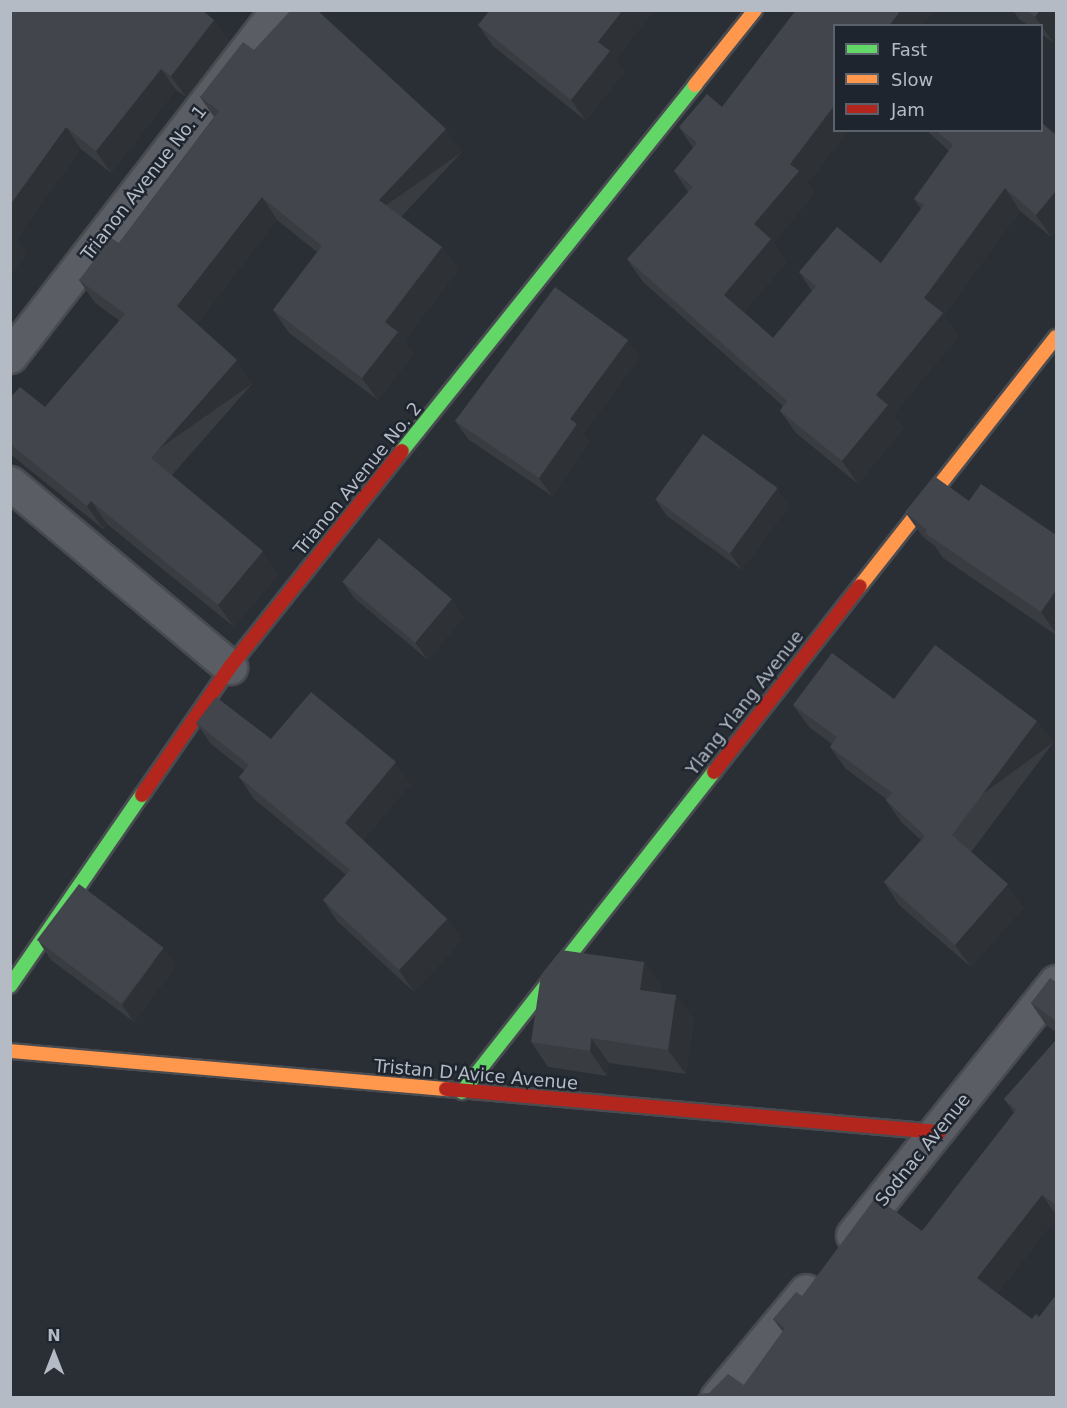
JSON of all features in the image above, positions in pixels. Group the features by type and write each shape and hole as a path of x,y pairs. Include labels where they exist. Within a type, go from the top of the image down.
{"street":[{"name":"Trianon Avenue No. 1","path":"10,356 277,10"},
{"name":"Trianon Avenue No. 2","path":"10,986 230,667 755,10"},
{"name":"Ylang Ylang Avenue","path":"462,1092 1056,337"},
{"path":"10,483 230,667"},
{"name":"Sodnac Avenue","path":"717,1398 939,1132 1056,982"},
{"name":"Tristan D'Avice Avenue","path":"10,1051 939,1132"}],"building":[{"path":"10,10 202,10 214,20 171,76 161,69 96,151 66,127 10,205"},
{"path":"291,10 317,10 446,129 379,200 442,247 385,322 398,332 362,378 273,310 322,246 262,197 177,306 237,360 151,458 263,551 218,605 91,501 87,506 10,444 10,398 20,387 45,407 125,314 79,280 111,238 119,243 219,111 200,97 243,42 254,50"},
{"path":"490,10 623,10 598,42 610,51 571,100 478,25"},
{"path":"796,10 901,10 890,24 833,24 833,107 790,164 799,171 754,224 771,239 724,295 773,338 816,286 799,272 837,227 881,263 924,205 914,199 953,145 937,132 1043,132 1043,124 1056,135 1056,191 1036,215 1005,188 924,298 943,313 876,395 888,405 842,461 780,411 787,401 627,259 693,187 674,171 697,143 679,127 707,94 722,107"},
{"path":"1026,10 1040,10 1035,17"},
{"path":"555,287 628,340 570,419 577,424 539,478 455,421"},
{"path":"703,434 777,488 730,554 655,500"},
{"path":"934,476 969,501 981,484 1056,535 1056,590 1041,612 925,533 927,530 905,512"},
{"path":"379,538 452,599 415,643 342,582"},
{"path":"935,645 1037,721 952,835 1008,884 955,945 884,882 925,836 886,800 892,793 830,747 837,737 793,705 832,653 894,699"},
{"path":"311,692 396,762 345,823 447,919 399,970 323,900 350,870 239,777 249,765 196,723 216,697 271,739"},
{"path":"79,884 164,948 122,1004 37,940"},
{"path":"561,950 644,962 640,990 676,995 668,1050 591,1038 590,1051 531,1042 541,975"},
{"path":"1050,978 1056,982 1056,1021 1031,1003"},
{"path":"1056,1040 1056,1205 1042,1195 977,1278 1032,1319 1036,1314 1039,1317 1056,1295 1056,1398 696,1398 698,1394 709,1393 728,1374 744,1385 785,1328 773,1319 796,1292 802,1296 876,1197 922,1231 1016,1110 1004,1099"}],"traffic: fast":[{"path":"402,451 695,85"},
{"path":"462,1092 714,772"},
{"path":"10,986 142,795"}],"traffic: slow":[{"path":"695,85 755,10"},
{"path":"860,586 1056,337"},
{"path":"10,1051 446,1089"}],"traffic: jam":[{"path":"142,795 230,667 402,451"},
{"path":"714,772 860,586"},
{"path":"446,1089 939,1132"}]}
